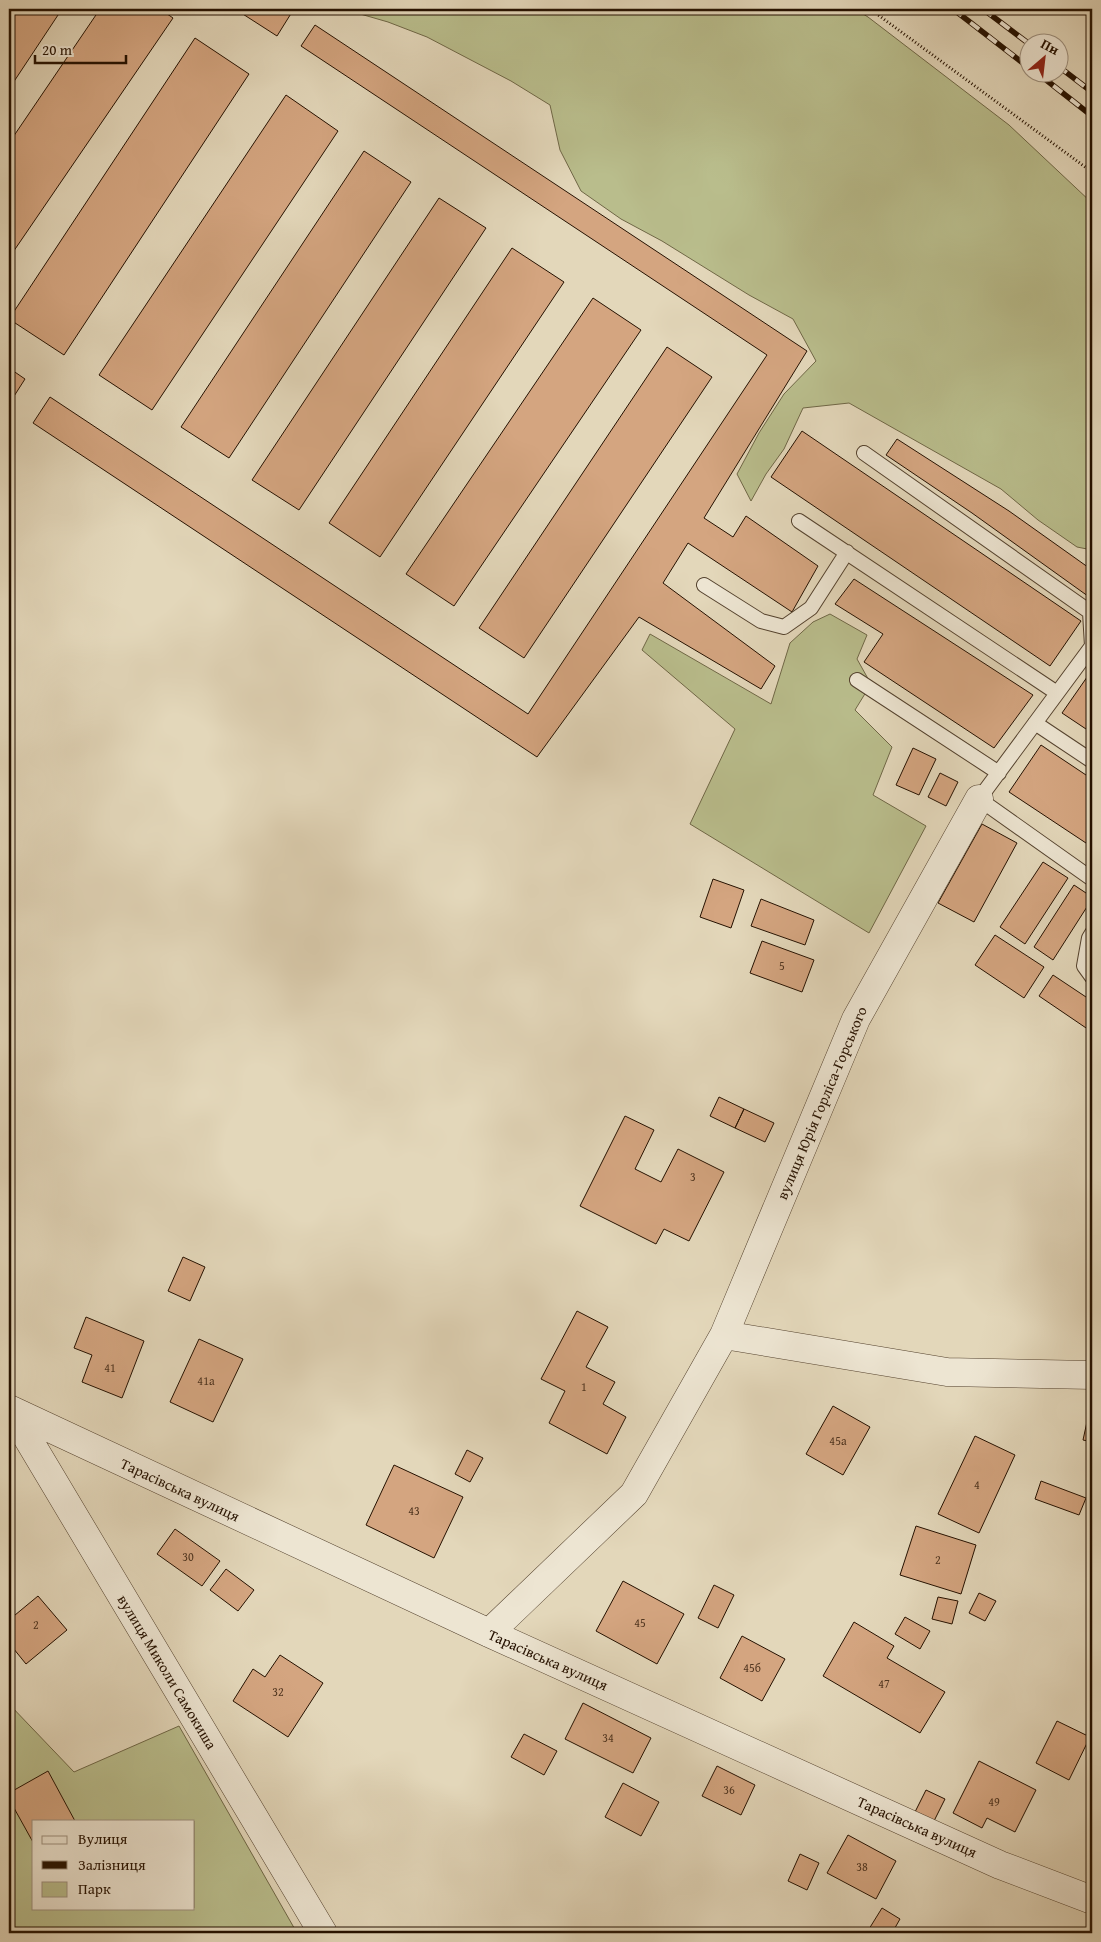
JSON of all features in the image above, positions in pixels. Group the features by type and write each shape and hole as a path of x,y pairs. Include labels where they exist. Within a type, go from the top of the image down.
{"street":[{"name":"вулиця Юрія Горліса-Горського","path":"489,1634 634,1494 724,1335 856,1020 979,800"},
{"path":"724,1335 947,1372 1092,1375"},
{"name":"Тарасівська вулиця","path":"10,1410 489,1634 1000,1864 1092,1900"},
{"name":"вулиця Миколи Самокиша","path":"10,1410 323,1933"}],"lane":[{"path":"864,453 1090,612 1092,646 979,800 1092,879"},
{"path":"799,521 1057,693"},
{"path":"704,586 761,621 784,627 811,608 846,552"},
{"path":"858,680 998,773"},
{"path":"1035,723 1092,761"},
{"path":"1092,933 1089,938 1084,966 1092,977"}],"path":[{"path":"870,9 1092,172"}],"green space":[{"path":"343,9 855,9 868,17 1009,125 1092,203 1092,550 1077,547 1038,520 1001,489 849,403 803,408 784,449 766,474 751,501 737,474 759,433 784,394 816,361 793,319 749,295 662,241 621,219 581,191 560,150 550,105 511,81 427,37 388,22"},
{"path":"830,614 867,635 857,659 871,684 855,710 892,747 873,795 926,826 869,933 690,824 735,729 642,650 650,634 771,704 790,643 813,622"},
{"path":"9,1704 74,1772 179,1726 297,1933 9,1933"}],"building":[{"path":"9,9 62,9 9,89"},
{"path":"100,9 160,9 173,18 9,258 9,143"},
{"path":"235,9 287,9 292,12 277,36"},
{"path":"315,25 807,351 704,518 733,537 746,516 818,566 792,612 688,543 663,583 775,666 761,689 639,617 537,757 33,423 50,397 528,714 767,355 301,46"},
{"path":"195,38 249,74 64,355 9,319"},
{"path":"286,95 338,131 152,410 99,375"},
{"path":"364,151 411,182 229,458 181,427"},
{"path":"439,198 486,228 299,510 252,480"},
{"path":"512,248 564,282 380,557 329,523"},
{"path":"593,298 641,330 454,606 406,574"},
{"path":"667,347 712,377 524,658 479,628"},
{"path":"9,368 25,379 9,404"},
{"path":"802,431 1081,621 1050,666 771,477"},
{"path":"897,439 1009,511 1092,570 1092,599 972,513 886,455"},
{"path":"854,579 1033,695 994,748 864,662 883,634 835,604"},
{"path":"1092,670 1092,733 1062,713"},
{"path":"1041,745 1092,779 1092,847 1009,792"},
{"path":"913,748 936,759 919,795 896,785"},
{"path":"940,773 958,782 946,806 928,797"},
{"path":"982,824 1017,843 974,922 938,903"},
{"path":"1043,862 1068,878 1025,944 1000,927"},
{"path":"713,879 744,890 731,928 700,917"},
{"path":"1074,885 1092,897 1092,899 1053,960 1034,947"},
{"path":"761,899 814,920 805,945 751,926"},
{"path":"995,935 1044,967 1024,998 975,965"},
{"path":"762,941 814,960 802,992 750,973"},
{"path":"1053,975 1092,1001 1092,1032 1039,996"},
{"path":"719,1097 744,1109 735,1128 710,1116"},
{"path":"744,1109 774,1123 765,1142 735,1128"},
{"path":"625,1116 654,1130 635,1169 661,1182 678,1149 724,1172 689,1241 664,1229 656,1244 580,1206"},
{"path":"183,1257 205,1267 190,1301 168,1291"},
{"path":"577,1311 608,1327 586,1367 615,1382 603,1404 626,1417 607,1454 549,1423 565,1391 541,1379"},
{"path":"86,1317 144,1341 122,1398 82,1382 92,1355 74,1348"},
{"path":"199,1339 243,1359 213,1422 170,1402"},
{"path":"833,1406 870,1427 843,1475 806,1454"},
{"path":"1090,1408 1092,1409 1092,1442 1083,1440"},
{"path":"975,1436 1015,1455 979,1533 938,1514"},
{"path":"467,1450 483,1458 470,1482 455,1474"},
{"path":"394,1465 463,1497 434,1558 366,1525"},
{"path":"1041,1481 1086,1498 1079,1515 1035,1499"},
{"path":"916,1526 976,1545 961,1594 900,1575"},
{"path":"175,1529 220,1561 202,1586 157,1554"},
{"path":"226,1569 254,1590 238,1611 210,1590"},
{"path":"623,1581 684,1614 657,1664 596,1631"},
{"path":"714,1585 734,1595 718,1628 698,1618"},
{"path":"979,1593 996,1601 985,1621 969,1613"},
{"path":"38,1596 67,1630 26,1664 9,1643 9,1620"},
{"path":"938,1597 958,1601 952,1624 932,1619"},
{"path":"905,1617 930,1631 920,1649 895,1634"},
{"path":"854,1622 894,1646 887,1658 945,1692 920,1733 823,1676"},
{"path":"742,1636 785,1659 762,1701 720,1678"},
{"path":"280,1655 323,1683 288,1737 233,1701 253,1669 265,1677"},
{"path":"583,1703 651,1738 633,1773 565,1739"},
{"path":"1057,1721 1090,1737 1069,1780 1036,1763"},
{"path":"524,1734 557,1751 544,1775 511,1757"},
{"path":"979,1761 1036,1790 1015,1832 987,1818 982,1828 953,1813"},
{"path":"717,1766 755,1785 741,1815 702,1796"},
{"path":"48,1771 74,1820 32,1820 32,1840 9,1799 9,1793"},
{"path":"623,1783 659,1802 641,1836 605,1817"},
{"path":"926,1790 945,1799 931,1827 912,1818"},
{"path":"848,1835 896,1861 876,1899 827,1873"},
{"path":"800,1854 819,1863 807,1890 788,1881"},
{"path":"882,1908 900,1919 892,1933 875,1933 869,1929"}],"railway":[{"path":"953,9 1018,59"},
{"path":"983,9 1018,35"},
{"path":"1068,74 1092,92"},
{"path":"1049,82 1092,116"}]}
